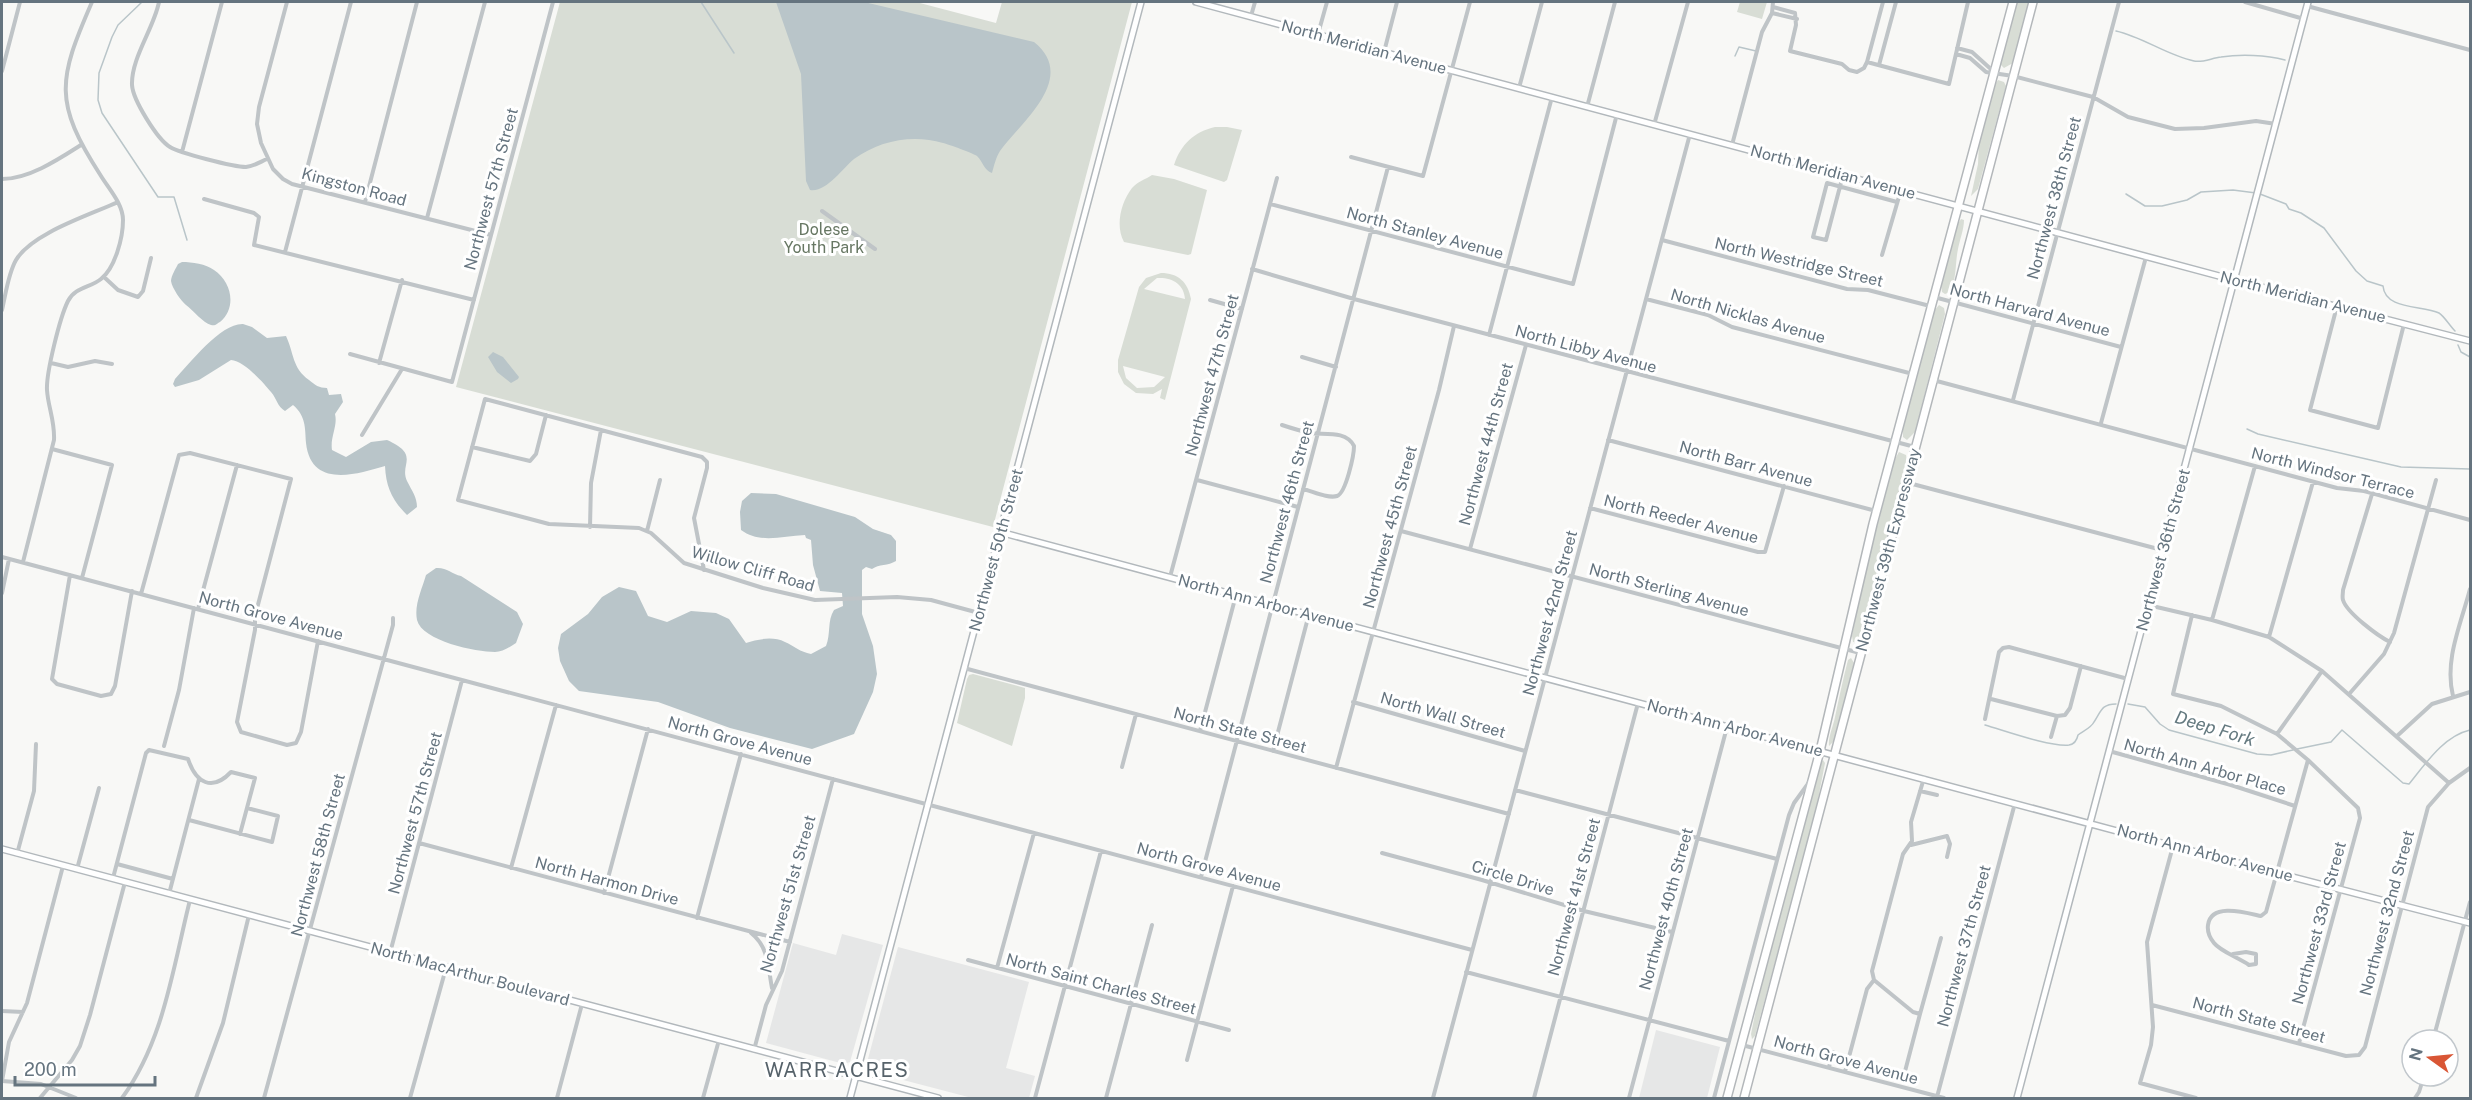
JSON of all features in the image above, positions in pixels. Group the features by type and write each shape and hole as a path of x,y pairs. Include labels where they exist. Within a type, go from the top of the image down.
{"highway":[{"name":"Northwest 39th Expressway","path":"1727,1098 1820,751 1895,442 2013,2"},
{"name":"Northwest 39th Expressway","path":"1744,1098 2033,2"}],"main road":[{"name":"Northwest 50th Street","path":"850,1098 1141,2"},
{"name":"North Meridian Avenue","path":"1196,2 2470,341"},
{"name":"Northwest 36th Street","path":"2017,1098 2308,4"},
{"name":"North Ann Arbor Avenue","path":"1000,532 2173,846 2468,922"},
{"name":"North MacArthur Boulevard","path":"2,849 938,1098"}],"street":[{"path":"2,71 20,2"},
{"path":"23,562 52,449 54,423 47,387 51,363 69,299 78,289 104,277 112,265 122,229 123,214 118,202 81,145 68,112 65,82 72,50 92,2"},
{"path":"159,2 133,71 133,92 137,103 162,140 170,147 240,167 255,165 267,159 258,132 259,107 287,2"},
{"path":"182,152 222,2"},
{"path":"285,252 351,2"},
{"path":"365,202 417,2"},
{"path":"427,218 485,2"},
{"name":"Northwest 57th Street","path":"402,369 452,382 553,2"},
{"path":"1251,16 1255,2"},
{"path":"1318,34 1326,2"},
{"path":"1384,52 1397,2"},
{"path":"1351,157 1423,177 1470,2"},
{"path":"1518,88 1542,2"},
{"path":"1587,106 1615,2"},
{"path":"1654,125 1688,2"},
{"path":"1732,145 1762,32 1772,13 1773,2"},
{"path":"1773,7 1795,13 1797,19 1790,51 1842,64 1849,70 1857,72 1864,68 1867,62 1883,2"},
{"path":"1879,65 1896,2"},
{"path":"1867,62 1949,84 1968,2"},
{"name":"Northwest 38th Street","path":"2013,400 2118,2"},
{"path":"2245,2 2304,19"},
{"path":"2308,4 2470,50"},
{"path":"1772,13 1797,19"},
{"path":"1957,51 1970,58 1986,72 2013,76 2093,97 2128,117 2175,129 2197,129 2256,121 2276,124"},
{"path":"1489,335 1552,97"},
{"name":"North Stanley Avenue","path":"1270,204 1573,284 1617,114"},
{"name":"Northwest 42nd Street","path":"1433,1098 1690,134"},
{"path":"2,179 23,175 81,145"},
{"name":"Kingston Road","path":"267,159 279,176 288,182 491,236"},
{"name":"Northwest 46th Street","path":"1201,878 1388,167"},
{"path":"1843,174 1840,187 1826,240 1813,237 1827,183 1840,187 1897,202"},
{"name":"Northwest 47th Street","path":"1170,577 1276,178"},
{"path":"1882,255 1900,190"},
{"path":"204,199 254,213 259,217 254,245 339,268 402,280 474,300"},
{"path":"2,309 13,266 27,247 39,238 118,202"},
{"path":"822,211 875,249"},
{"name":"North Westridge Street","path":"1662,240 1847,289 1868,290 1931,307"},
{"path":"2101,423 2146,256"},
{"path":"104,277 118,290 138,297 143,291 151,258"},
{"name":"North Libby Avenue","path":"1252,269 1454,326 1915,447"},
{"path":"379,363 402,280"},
{"name":"North Harvard Avenue","path":"1934,297 2121,347"},
{"name":"North Nicklas Avenue","path":"1646,299 1708,315 1732,327 1913,374"},
{"path":"1210,300 1242,309"},
{"path":"2337,306 2310,410 2378,429 2405,324"},
{"name":"Northwest 45th Street","path":"1336,768 1454,326"},
{"name":"Northwest 44th Street","path":"1470,549 1526,345"},
{"path":"350,354 402,369 362,435"},
{"path":"1302,357 1336,367"},
{"path":"51,363 68,367 95,361 112,364"},
{"path":"1933,380 2190,448"},
{"path":"660,480 647,531 639,528 549,524 458,500 485,399 706,459 694,518 704,570"},
{"path":"472,447 530,460 536,454 546,415"},
{"path":"1282,425 1318,433 1325,432 1349,439 1354,446 1354,453 1340,495 1333,497 1303,489"},
{"path":"590,527 591,483 601,430"},
{"name":"North Barr Avenue","path":"1608,440 1877,511"},
{"name":"North Windsor Terrace","path":"2190,448 2313,482 2372,494 2470,520"},
{"path":"52,449 112,465 82,578"},
{"path":"141,594 179,455 183,453 291,479 255,616 237,725 244,734 291,746 298,740 318,641"},
{"path":"164,746 196,608 237,465"},
{"path":"2212,620 2255,466"},
{"path":"1197,480 1298,507"},
{"path":"2350,694 2384,654 2390,642 2436,480"},
{"path":"1905,482 2162,550"},
{"path":"2269,638 2313,482"},
{"name":"North Reeder Avenue","path":"1590,508 1765,552 1784,486"},
{"path":"2372,494 2343,590 2343,600 2350,611 2381,638 2390,642"},
{"name":"Willow Cliff Road","path":"647,531 684,563 815,600 897,597 931,600 979,613"},
{"name":"North Sterling Avenue","path":"1401,531 1861,654"},
{"name":"North Grove Avenue","path":"2,557 1472,950"},
{"path":"2,593 9,559"},
{"path":"70,575 51,674 54,682 79,690 106,696 113,691 132,591"},
{"path":"2453,696 2449,680 2451,660 2470,589"},
{"path":"1200,731 1236,595"},
{"path":"2148,605 2212,620 2269,638 2322,671 2449,783"},
{"path":"1273,751 1309,614"},
{"path":"2192,615 2173,694 2221,706 2277,734 2308,760 2266,912 2261,916 2228,910 2212,917 2208,922 2208,930 2215,944 2249,965 2256,964 2256,954 2233,954"},
{"name":"Northwest 58th Street","path":"264,1098 393,625 393,618"},
{"path":"1985,719 1999,652 2003,648 2009,647 2128,679"},
{"path":"1991,699 2057,716 2065,715 2070,708 2080,666"},
{"name":"North State Street","path":"964,668 1509,814"},
{"path":"2277,734 2322,671"},
{"name":"Northwest 57th Street","path":"390,953 462,680"},
{"path":"2397,736 2432,704 2470,692"},
{"name":"North Wall Street","path":"1353,702 1525,750"},
{"name":"Northwest 41st Street","path":"1534,1098 1638,703"},
{"path":"512,868 556,705"},
{"path":"1122,767 1136,714"},
{"path":"2051,737 2057,716"},
{"name":"Northwest 40th Street","path":"1629,1098 1727,726"},
{"path":"604,893 648,729"},
{"path":"17,854 34,791 36,744"},
{"path":"113,879 146,753 149,750 188,759 195,775 210,783 216,782 231,772 255,778 240,834"},
{"name":"North Ann Arbor Place","path":"2109,751 2231,784 2295,806"},
{"path":"697,918 741,754"},
{"name":"Northwest 33rd Street","path":"2299,1043 2360,818 2358,808 2308,760"},
{"name":"Northwest 32nd Street","path":"2359,1055 2365,1047 2428,807 2449,783 2470,768"},
{"name":"Northwest 39th Expressway","path":"1714,1098 1794,803 1813,775"},
{"path":"1911,845 1911,822 1924,778"},
{"path":"169,894 199,779"},
{"name":"Northwest 51st Street","path":"754,1050 772,989 782,971 833,779"},
{"path":"77,870 99,788"},
{"path":"1515,790 1777,860"},
{"path":"1920,792 1937,795"},
{"name":"Northwest 37th Street","path":"1937,1096 2015,802"},
{"path":"189,820 272,842 278,816 247,808"},
{"path":"997,968 1034,833"},
{"path":"1920,1014 1874,980 1872,971 1903,854 1911,845 1947,836 1950,844 1947,857"},
{"name":"North Harmon Drive","path":"419,843 790,942"},
{"path":"2173,846 2147,942 2152,1005 2151,1045 2140,1083 2196,1098"},
{"path":"1035,1098 1101,851"},
{"name":"Circle Drive","path":"1382,853 1584,911 1672,932"},
{"path":"117,864 173,879"},
{"path":"63,866 23,1012 9,1042 2,1081 51,1086 76,1098"},
{"path":"40,1098 72,1060 86,1030 125,882"},
{"path":"1187,1060 1233,886"},
{"path":"122,1098 141,1070 153,1041 190,900"},
{"path":"2437,1028 2468,922 2470,902"},
{"path":"196,1098 223,1023 249,915"},
{"path":"1106,1098 1152,925"},
{"path":"748,931 757,938 765,952 772,989"},
{"path":"1901,1087 1941,938"},
{"name":"North Saint Charles Street","path":"968,960 1229,1030"},
{"path":"410,1098 447,968"},
{"path":"1467,972 1729,1041"},
{"path":"1845,1072 1867,989 1874,980"},
{"path":"556,1098 582,1004"},
{"name":"North State Street","path":"2152,1005 2346,1056 2359,1055"},
{"path":"2,1011 23,1012"},
{"path":"703,1098 719,1040"},
{"name":"North Grove Avenue","path":"1742,1045 1901,1087 1925,1096 1944,1098"},
{"path":"1829,1067 1833,1052"},
{"path":"1847,1064 1903,1079"}],"shaded area":[{"path":"776,2 864,2 1034,42 1046,56 1050,70 1048,85 1031,114 1000,151 992,173 985,168 977,156 967,151 932,140 897,140 864,152 828,184 816,190 810,190 806,181 801,74"},
{"path":"182,262 207,266 225,281 230,295 229,310 216,325 208,324 201,319 175,291 171,279 178,264"},
{"path":"243,324 252,327 267,338 286,336 296,365 303,375 317,386 327,388 329,395 341,394 343,402 335,414 332,450 346,457 371,442 387,440 403,450 407,460 405,475 417,507 407,515 397,504 388,487 385,466 348,475 336,475 316,467 306,443 304,422 297,409 293,405 285,411 282,409 258,378 236,361 231,360 199,380 175,387 173,384 175,379 206,345 225,330 234,325"},
{"path":"493,352 503,357 519,377 518,379 511,383 497,372 488,357"},
{"path":"751,493 776,494 855,517 873,529 891,535 896,541 896,561 872,569 866,567 862,570 862,614 873,646 877,674 873,692 854,734 812,749 730,728 658,702 579,691 569,681 560,661 558,648 561,634 588,614 602,597 619,587 636,591 648,616 667,622 691,611 716,613 729,619 746,643 760,639 776,639 811,654 826,646 832,614 834,610 843,606 842,593 820,591 813,565 811,540 805,535 764,538 741,530 742,501"},
{"path":"436,568 461,576 517,612 523,624 516,643 498,652 476,650 439,639 421,627 416,614 419,597 426,575"},
{"path":"842,934 883,945 850,1062 844,1064 766,1043 793,943 836,955"},
{"path":"898,947 1029,982 1006,1068 1035,1076 1029,1098 972,1098 865,1070"},
{"path":"1656,1030 1720,1047 1707,1098 1639,1098"}],"green space":[{"name":"Dolese Youth Park","path":"560,2 916,2 996,23 1002,2 1132,2 993,527 456,387"},
{"path":"1740,2 1767,2 1762,19 1737,12"},
{"path":"2017,2 2029,2 2013,63 2004,68 2001,65 2001,59"},
{"path":"1998,80 2004,82 2006,86 1978,189 1971,196 1978,164 1979,140 1994,86"},
{"path":"1215,127 1242,130 1227,180 1224,182 1174,165 1180,151 1189,140"},
{"path":"1152,175 1174,179 1207,190 1191,254 1124,242 1121,236 1121,214 1128,194 1139,182"},
{"path":"1961,219 1964,223 1954,281 1950,292 1945,294 1942,292 1941,284 1956,227"},
{"path":"1161,273 1177,277 1185,283 1191,299 1165,400 1160,398 1162,389 1153,394 1136,393 1124,384 1118,372 1118,360 1139,287 1146,278","holes":["1157,278 1176,282 1182,289 1185,299 1144,289","1123,366 1165,377 1154,387 1137,388 1126,378"]},
{"path":"1939,305 1944,308 1945,314 1915,432 1907,440 1903,437 1903,429 1934,311"},
{"path":"1899,452 1906,455 1907,462 1858,643 1853,642 1852,636 1865,572 1895,459"},
{"path":"1851,658 1854,663 1834,741 1829,746 1846,667"},
{"path":"973,674 1025,688 1025,698 1012,746 957,723 967,679"},
{"path":"1823,760 1825,763 1816,810 1755,1036 1752,1039 1759,994 1820,764"}],"waterway":[{"path":"142,2 118,25 112,37 99,73 98,100 102,113 158,197 174,197 187,240"},
{"path":"701,2 734,53"},
{"path":"2116,31 2194,61 2245,55 2285,60"},
{"path":"1735,56 1739,47 1756,51"},
{"path":"2126,194 2145,206 2162,206 2187,200 2201,192 2233,190 2256,193"},
{"path":"2260,194 2286,204 2289,209 2301,213 2324,228 2356,271 2367,281 2383,286 2385,294 2390,299 2405,306 2439,313 2455,331"},
{"path":"2458,345 2461,352 2470,357"},
{"path":"2247,429 2258,434 2401,467 2470,469"},
{"name":"Deep Fork","path":"1985,725 2040,741 2069,745 2091,726 2104,707 2116,704"},
{"name":"Deep Fork","path":"2128,704 2145,707 2160,724 2169,730 2257,754 2271,755 2293,750"},
{"name":"Deep Fork","path":"2297,749 2331,742 2342,730 2403,783 2409,784 2444,744 2470,730"}],"district":[{"name":"WARR ACRES","path":"837,1070"}]}
